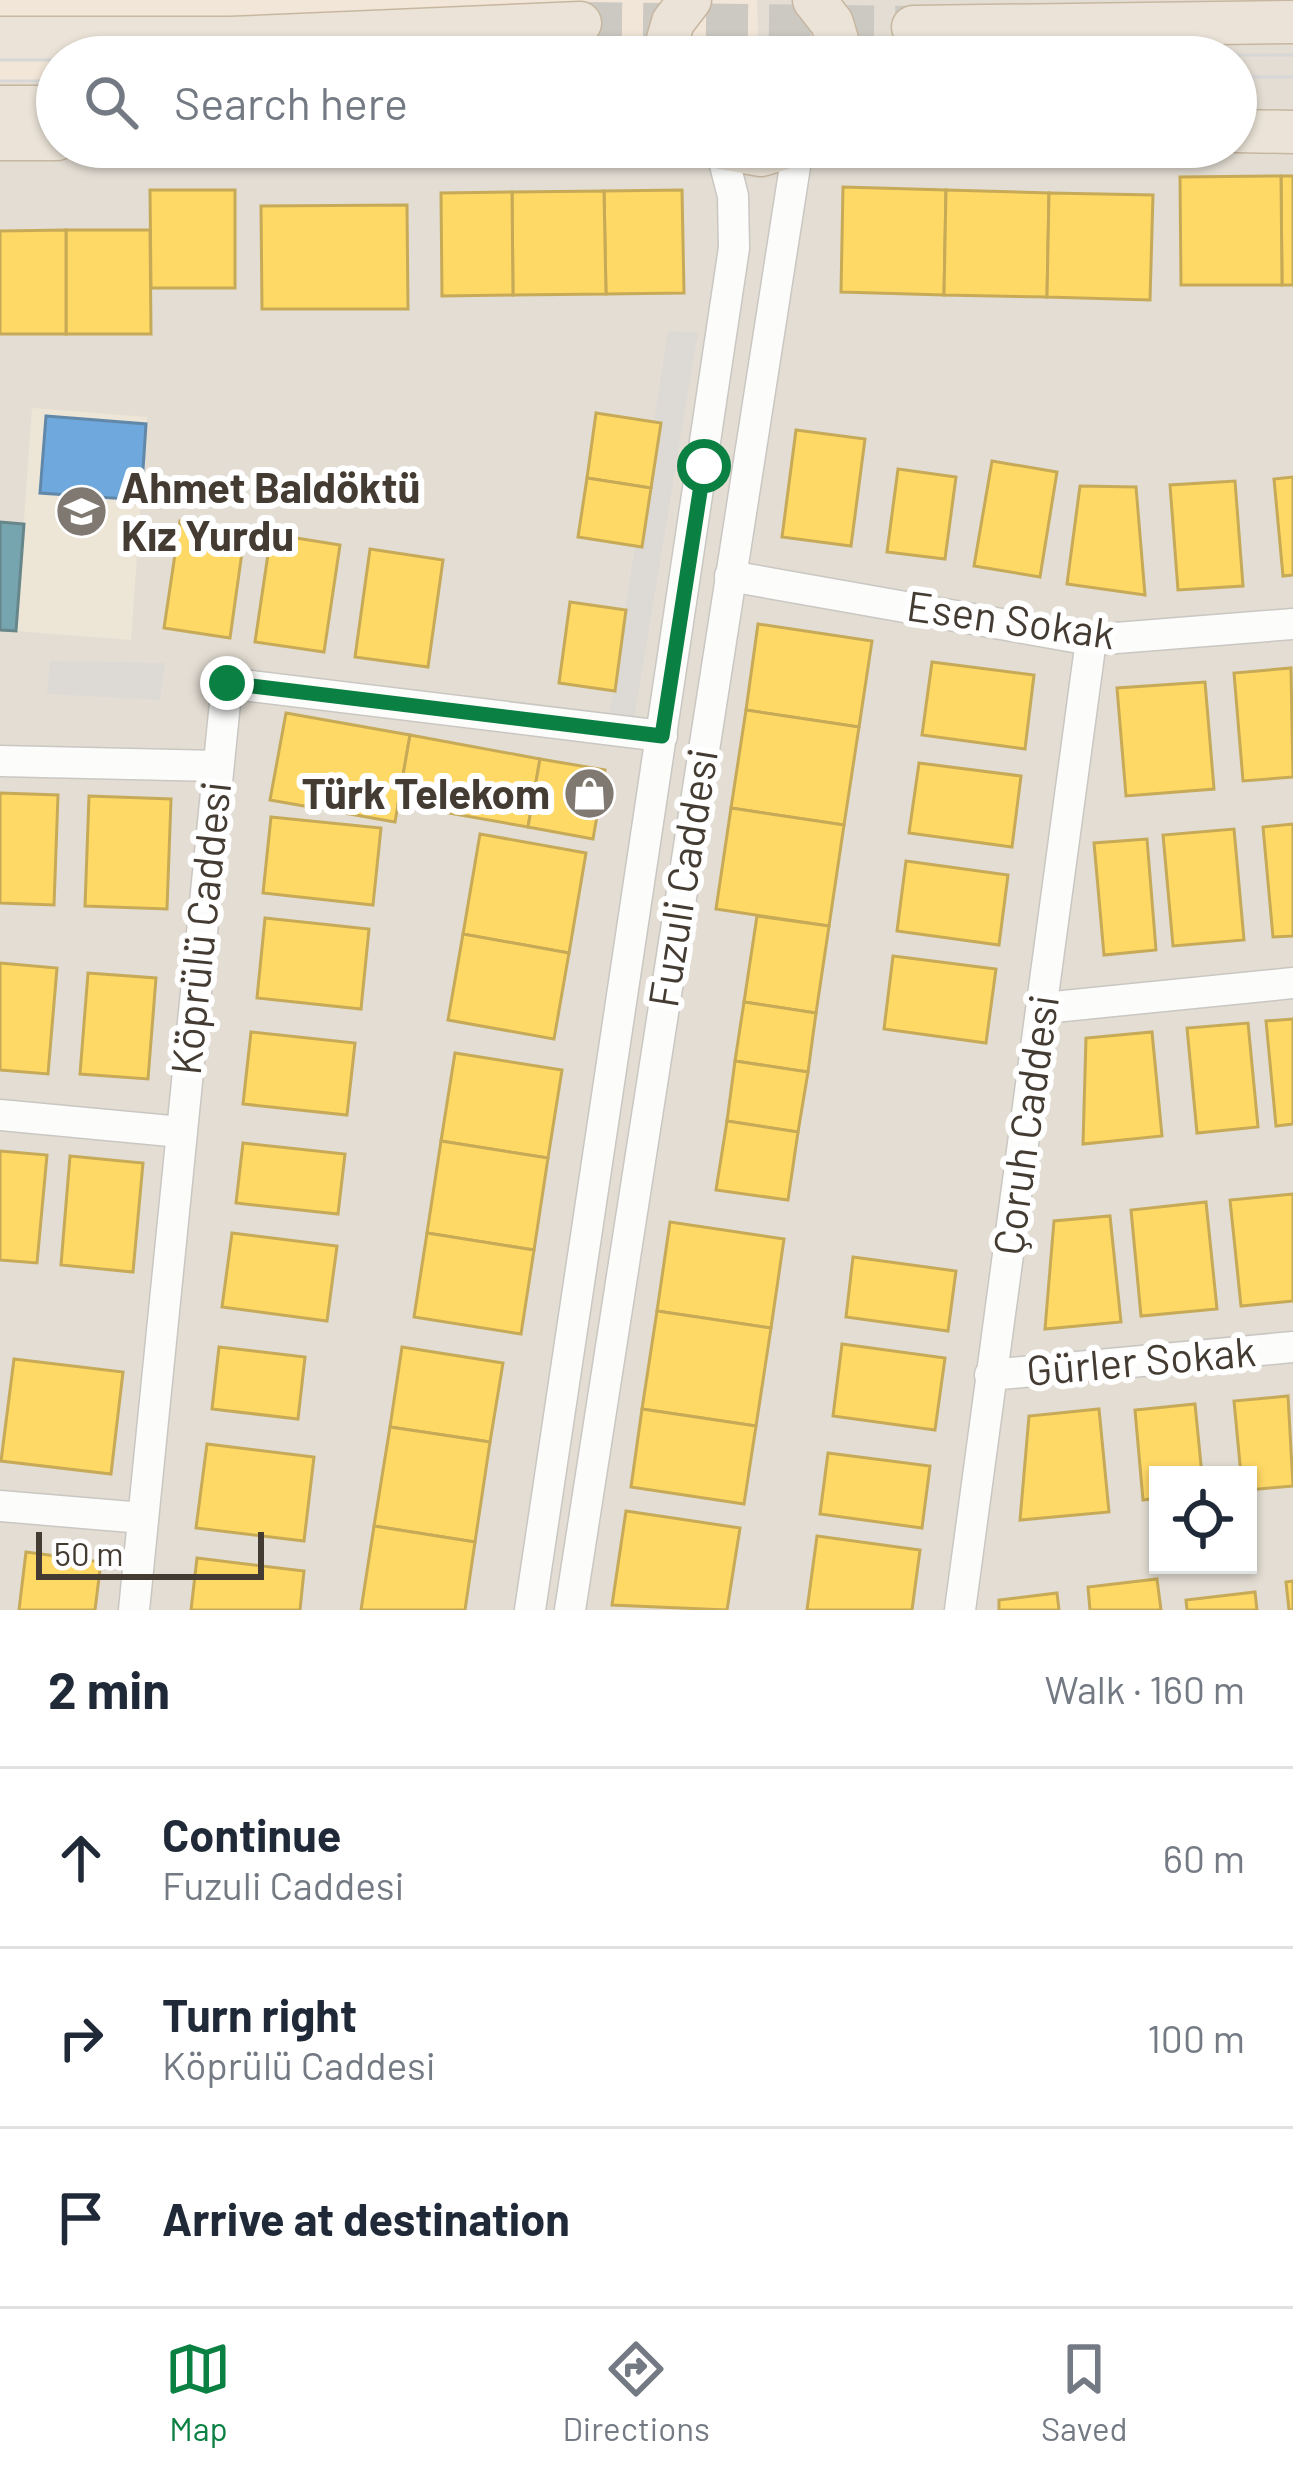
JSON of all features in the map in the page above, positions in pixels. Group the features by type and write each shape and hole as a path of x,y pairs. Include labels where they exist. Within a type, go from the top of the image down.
{"highway":[{"path":"669,36 690,0"},
{"path":"814,0 832,22 836,36"},
{"path":"913,27 1293,22"},
{"path":"278,36 580,23"},
{"path":"0,38 36,38"},
{"path":"1257,104 1293,104"},
{"path":"0,107 36,107"},
{"path":"1257,131 1293,132"},
{"path":"0,140 36,140"}],"street":[{"name":"Fuzuli Caddesi","path":"530,1610 734,248 733,196 725,168"},
{"name":"Fuzuli Caddesi","path":"570,1610 795,168"},
{"name":"Esen Sokak","path":"730,576 1091,640 1293,624"},
{"name":"Çoruh Caddesi","path":"960,1610 1091,640"},
{"name":"Köprülü Caddesi","path":"134,1610 227,683 662,736"},
{"path":"0,761 217,766"},
{"path":"1044,1008 1293,983"},
{"path":"0,1115 181,1132"},
{"name":"Gürler Sokak","path":"990,1376 1293,1347"},
{"path":"0,1505 143,1519"}],"shaded area":[{"path":"0,0 757,0 758,36 36,36 36,82 0,83"},
{"path":"757,0 1293,0 1293,1610 0,1610 0,83 36,82 36,168 1257,168 1257,36 758,36"},
{"path":"668,331 698,332 634,720 609,716"},
{"name":"Ahmet Baldöktü Kız Yurdu","path":"32,408 147,417 131,640 16,631"},
{"path":"50,661 165,663 160,700 47,694"}],"building: Homes":[{"path":"1281,176 1293,176 1293,285 1282,285"},
{"path":"1281,176 1282,285 1181,285 1180,177"},
{"path":"843,187 946,190 944,295 841,292"},
{"path":"150,190 235,190 235,288 151,288"},
{"path":"682,190 684,293 606,294 604,191"},
{"path":"946,190 1049,193 1047,297 944,295"},
{"path":"604,191 606,294 513,295 512,192"},
{"path":"512,192 513,295 442,296 441,193"},
{"path":"1049,193 1153,195 1150,300 1047,297"},
{"path":"407,205 408,309 262,309 261,206"},
{"path":"66,230 150,230 151,334 66,334"},
{"path":"66,230 66,334 0,334 0,231"},
{"path":"596,413 661,423 651,488 587,478"},
{"path":"796,430 865,439 851,546 782,537"},
{"path":"992,461 1057,472 1040,577 974,566"},
{"path":"898,469 956,477 945,559 887,552"},
{"path":"1293,477 1293,575 1283,576 1274,479"},
{"path":"587,478 651,488 642,547 578,537"},
{"path":"1235,481 1243,586 1178,590 1170,485"},
{"path":"1080,486 1136,487 1145,595 1067,584"},
{"path":"180,521 245,531 230,638 164,628"},
{"path":"271,534 340,545 324,652 255,642"},
{"path":"370,549 443,560 428,667 355,657"},
{"path":"570,602 626,610 615,691 559,683"},
{"path":"758,624 872,641 859,727 746,710"},
{"path":"932,662 1034,675 1025,749 922,735"},
{"path":"1291,668 1293,777 1243,781 1234,673"},
{"path":"1205,682 1214,789 1126,796 1117,688"},
{"path":"746,710 859,727 844,825 731,808"},
{"path":"286,713 410,735 395,822 270,800"},
{"path":"410,735 540,759 528,827 398,804"},
{"path":"540,759 605,770 593,839 528,827"},
{"path":"919,763 1021,776 1012,847 909,833"},
{"path":"0,793 58,795 54,905 0,903"},
{"path":"89,796 171,799 167,909 85,906"},
{"path":"731,808 844,825 829,926 716,909"},
{"path":"271,817 381,828 373,905 263,893"},
{"path":"1293,824 1293,936 1273,937 1263,827"},
{"path":"1234,829 1244,940 1173,946 1163,835"},
{"path":"480,834 586,853 569,953 463,934"},
{"path":"1147,839 1156,950 1104,955 1094,843"},
{"path":"906,861 1008,875 999,945 897,931"},
{"path":"757,916 829,926 816,1013 744,1002"},
{"path":"265,918 369,929 361,1009 257,998"},
{"path":"463,934 569,953 554,1039 448,1020"},
{"path":"893,956 996,969 986,1043 884,1029"},
{"path":"0,963 57,968 48,1074 0,1070"},
{"path":"88,973 156,978 148,1079 80,1074"},
{"path":"744,1002 816,1013 808,1072 735,1061"},
{"path":"1293,1019 1293,1124 1276,1126 1266,1021"},
{"path":"1248,1023 1258,1127 1197,1133 1187,1028"},
{"path":"251,1032 355,1043 347,1115 243,1104"},
{"path":"1152,1032 1162,1136 1083,1144 1086,1038"},
{"path":"455,1053 562,1070 548,1158 441,1141"},
{"path":"735,1061 808,1072 798,1132 727,1121"},
{"path":"727,1121 798,1132 788,1200 716,1190"},
{"path":"441,1141 548,1158 534,1250 427,1233"},
{"path":"243,1143 345,1154 338,1214 236,1203"},
{"path":"0,1151 47,1155 37,1263 0,1260"},
{"path":"70,1156 143,1163 133,1272 61,1265"},
{"path":"1293,1194 1293,1301 1241,1306 1230,1200"},
{"path":"1206,1202 1217,1309 1141,1316 1131,1210"},
{"path":"1110,1216 1121,1322 1045,1329 1054,1221"},
{"path":"670,1222 784,1239 771,1328 657,1311"},
{"path":"232,1233 337,1246 327,1321 222,1307"},
{"path":"427,1233 534,1250 521,1334 414,1317"},
{"path":"853,1257 956,1271 948,1331 846,1317"},
{"path":"657,1311 771,1328 756,1426 642,1409"},
{"path":"842,1344 945,1358 935,1430 833,1416"},
{"path":"219,1347 305,1357 298,1419 212,1409"},
{"path":"402,1347 503,1363 490,1442 390,1427"},
{"path":"14,1359 123,1372 111,1474 1,1461"},
{"path":"1288,1396 1293,1486 1257,1489 1257,1466 1240,1466 1234,1401"},
{"path":"1195,1404 1201,1466 1149,1466 1149,1499 1143,1500 1135,1410"},
{"path":"642,1409 756,1426 744,1504 631,1487"},
{"path":"1099,1409 1109,1512 1020,1520 1029,1416"},
{"path":"390,1427 490,1442 475,1542 374,1526"},
{"path":"207,1444 314,1457 304,1541 196,1528"},
{"path":"828,1453 930,1466 922,1528 820,1514"},
{"path":"626,1511 740,1528 727,1610 612,1605"},
{"path":"374,1526 475,1542 465,1610 361,1610"},
{"path":"817,1536 920,1550 912,1610 807,1610"},
{"path":"26,1552 101,1562 95,1610 19,1610"},
{"path":"197,1558 304,1571 300,1610 191,1610"},
{"path":"1157,1579 1161,1610 1090,1610 1088,1587"},
{"path":"1293,1581 1293,1610 1289,1610 1286,1582"},
{"path":"1255,1592 1257,1610 1187,1610 1186,1600"},
{"path":"1057,1593 1059,1610 999,1610 999,1600"}],"building: Schools":[{"path":"46,416 146,424 141,500 40,493"}],"building: Public":[{"path":"0,522 24,524 16,631 0,630"}],"tunnel":[{"path":"580,23 913,27"}],"tram line":[{"path":"1257,55 1293,55"},
{"path":"0,60 36,60"},
{"path":"1257,77 1293,77"},
{"path":"0,81 36,81"}],"place":[{"name":"Ahmet Baldöktü Kız Yurdu","path":"82,512"},
{"name":"Türk Telekom","path":"589,794"}],"route":[{"path":"227,683 662,736 704,466"}]}
